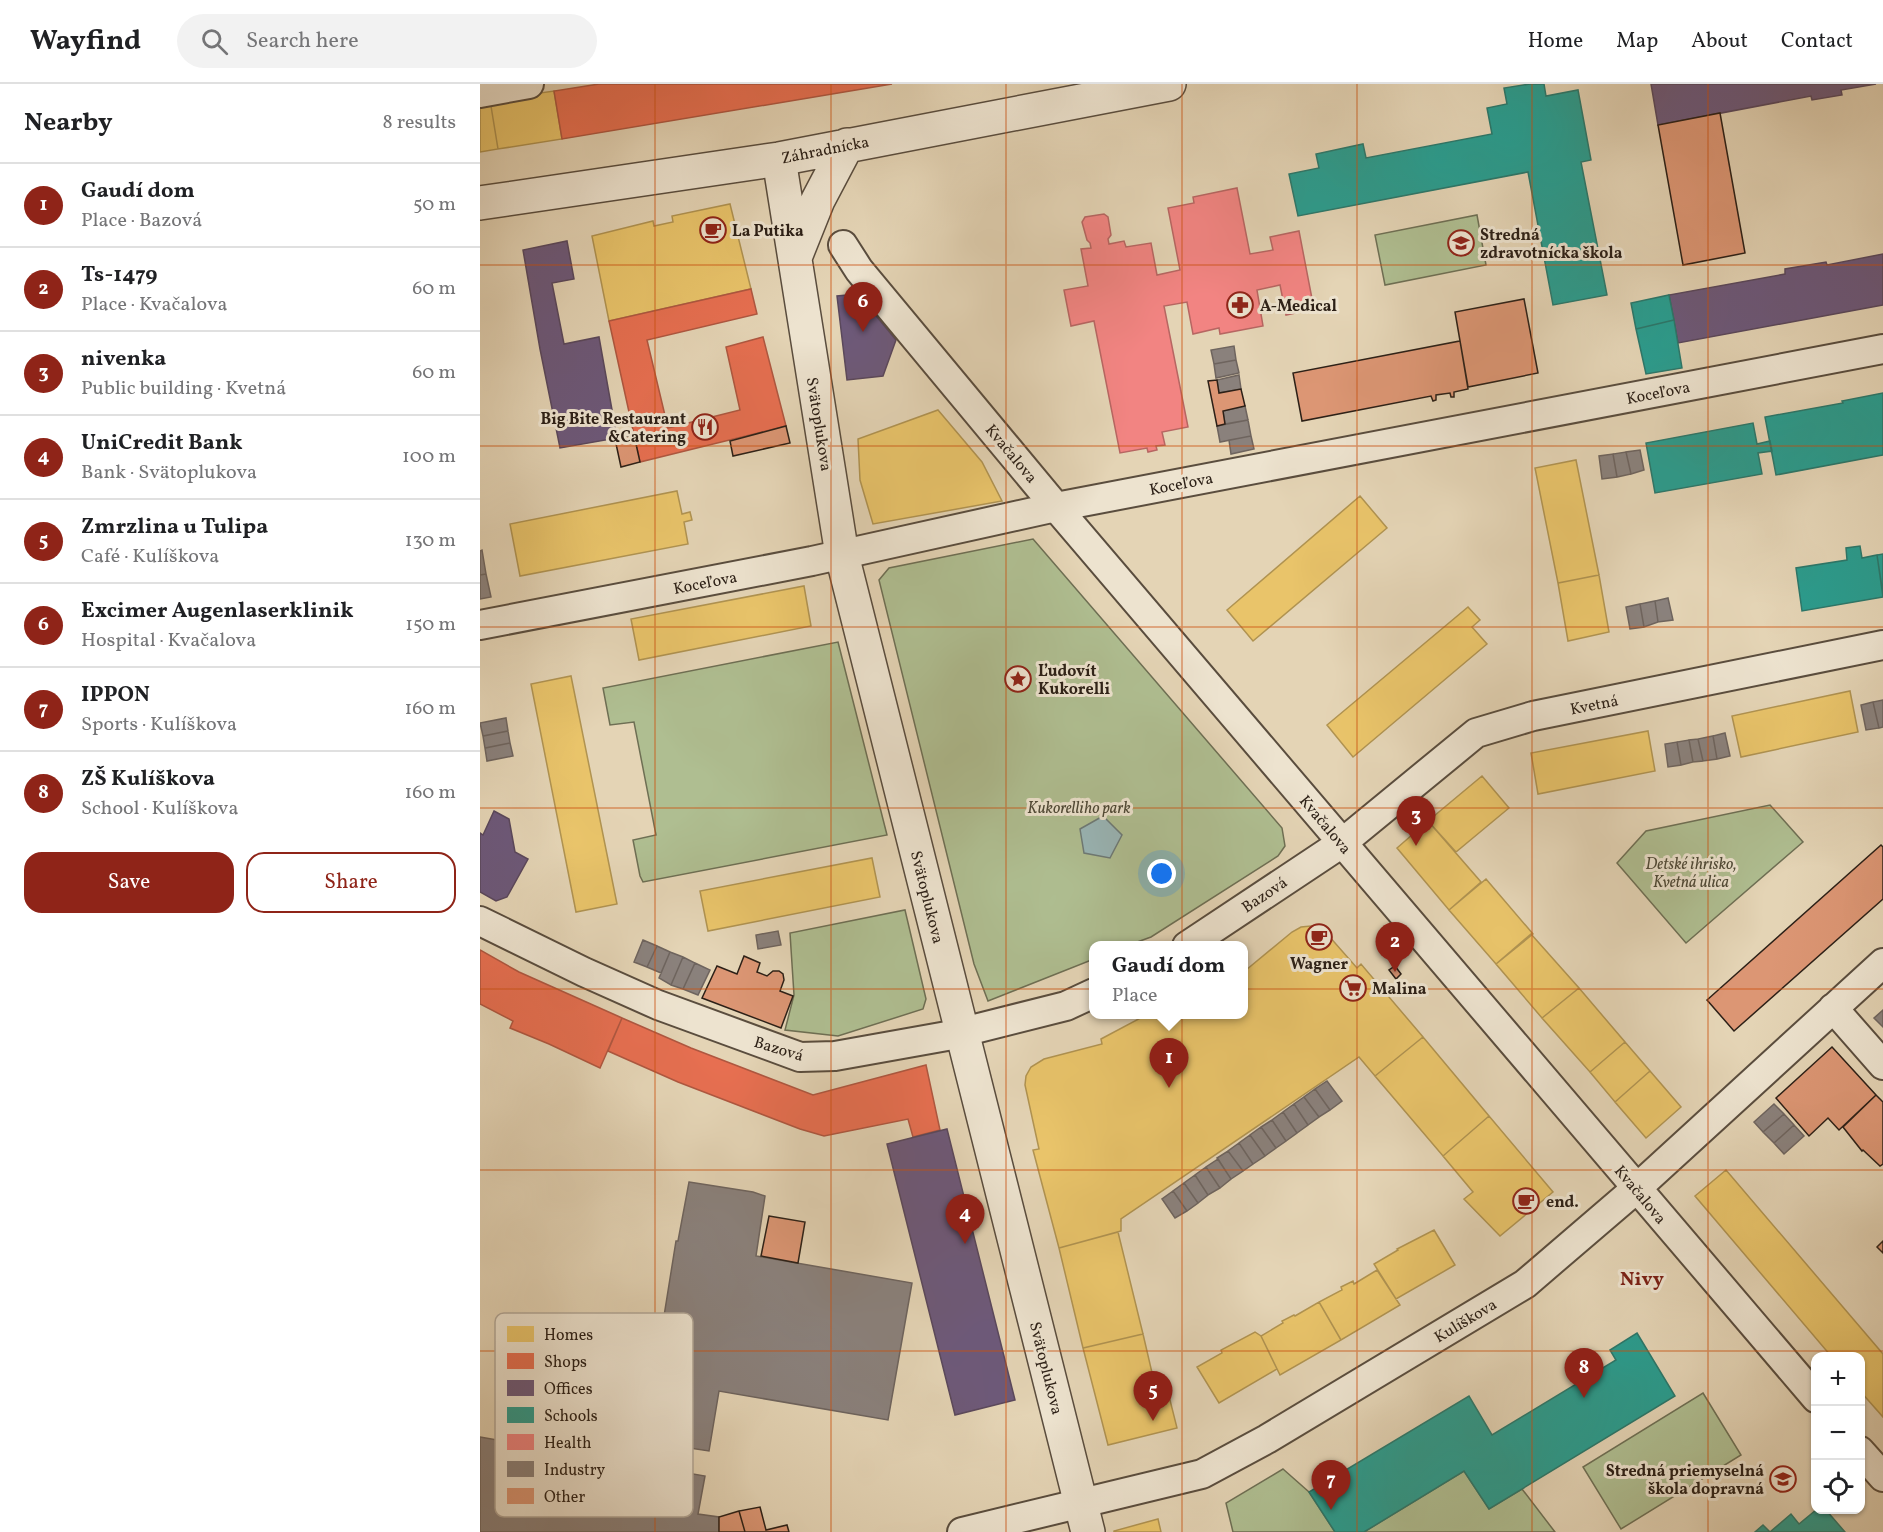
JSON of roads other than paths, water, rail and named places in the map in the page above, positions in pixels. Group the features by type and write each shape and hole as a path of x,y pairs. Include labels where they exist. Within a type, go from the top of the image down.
{"street":[{"path":"480,93 530,84"},
{"name":"Záhradnícka","path":"480,202 779,159 1169,84"},
{"path":"795,257 818,200 847,145"},
{"name":"Svätoplukova","path":"779,159 842,555 1085,1518"},
{"name":"Kvačalova","path":"843,244 859,270 1056,507 1811,1393"},
{"name":"Koceľova","path":"480,625 842,555 1056,507 1883,349"},
{"name":"Kvetná","path":"1342,843 1476,733 1533,716 1883,645"},
{"name":"Bazová","path":"1193,941 1342,843"},
{"name":"Bazová","path":"480,921 658,1005 800,1057 835,1056 1003,1023 1066,1006 1089,995"},
{"name":"Kulíškova","path":"962,1532 1085,1518 1202,1474 1267,1439 1525,1284 1637,1188 1883,963"},
{"path":"1833,1008 1883,1065"},
{"path":"1865,1457 1883,1477"}],"water":[{"path":"1103,816 1122,835 1110,858 1084,853 1080,829"}],"place":[{"name":"La Putika","path":"713,230"},
{"name":"Stredná zdravotnícka škola","path":"1461,243"},
{"name":"A-Medical","path":"1240,305"},
{"name":"Excimer Augenlaserklinik","path":"863,332"},
{"name":"Big Bite Restaurant &Catering","path":"705,427"},
{"name":"Ľudovít Kukorelli","path":"1018,679"},
{"name":"nivenka","path":"1416,846"},
{"name":"Wagner","path":"1319,937"},
{"name":"Ts-1479","path":"1395,972"},
{"name":"Malina","path":"1353,988"},
{"name":"Gaudí dom","path":"1169,1088"},
{"name":"end.","path":"1526,1201"},
{"name":"UniCredit Bank","path":"965,1244"},
{"name":"ZŠ Kulíškova","path":"1584,1398"},
{"name":"Zmrzlina u Tulipa","path":"1153,1421"},
{"name":"Stredná priemyselná škola dopravná","path":"1783,1479"},
{"name":"IPPON","path":"1331,1510"}],"district":[{"name":"Nivy","path":"1642,1278"}],"park label":[{"name":"Kukorelliho park","path":"1079,807"},
{"name":"Detské ihrisko, Kvetná ulica","path":"1691,872"}]}
